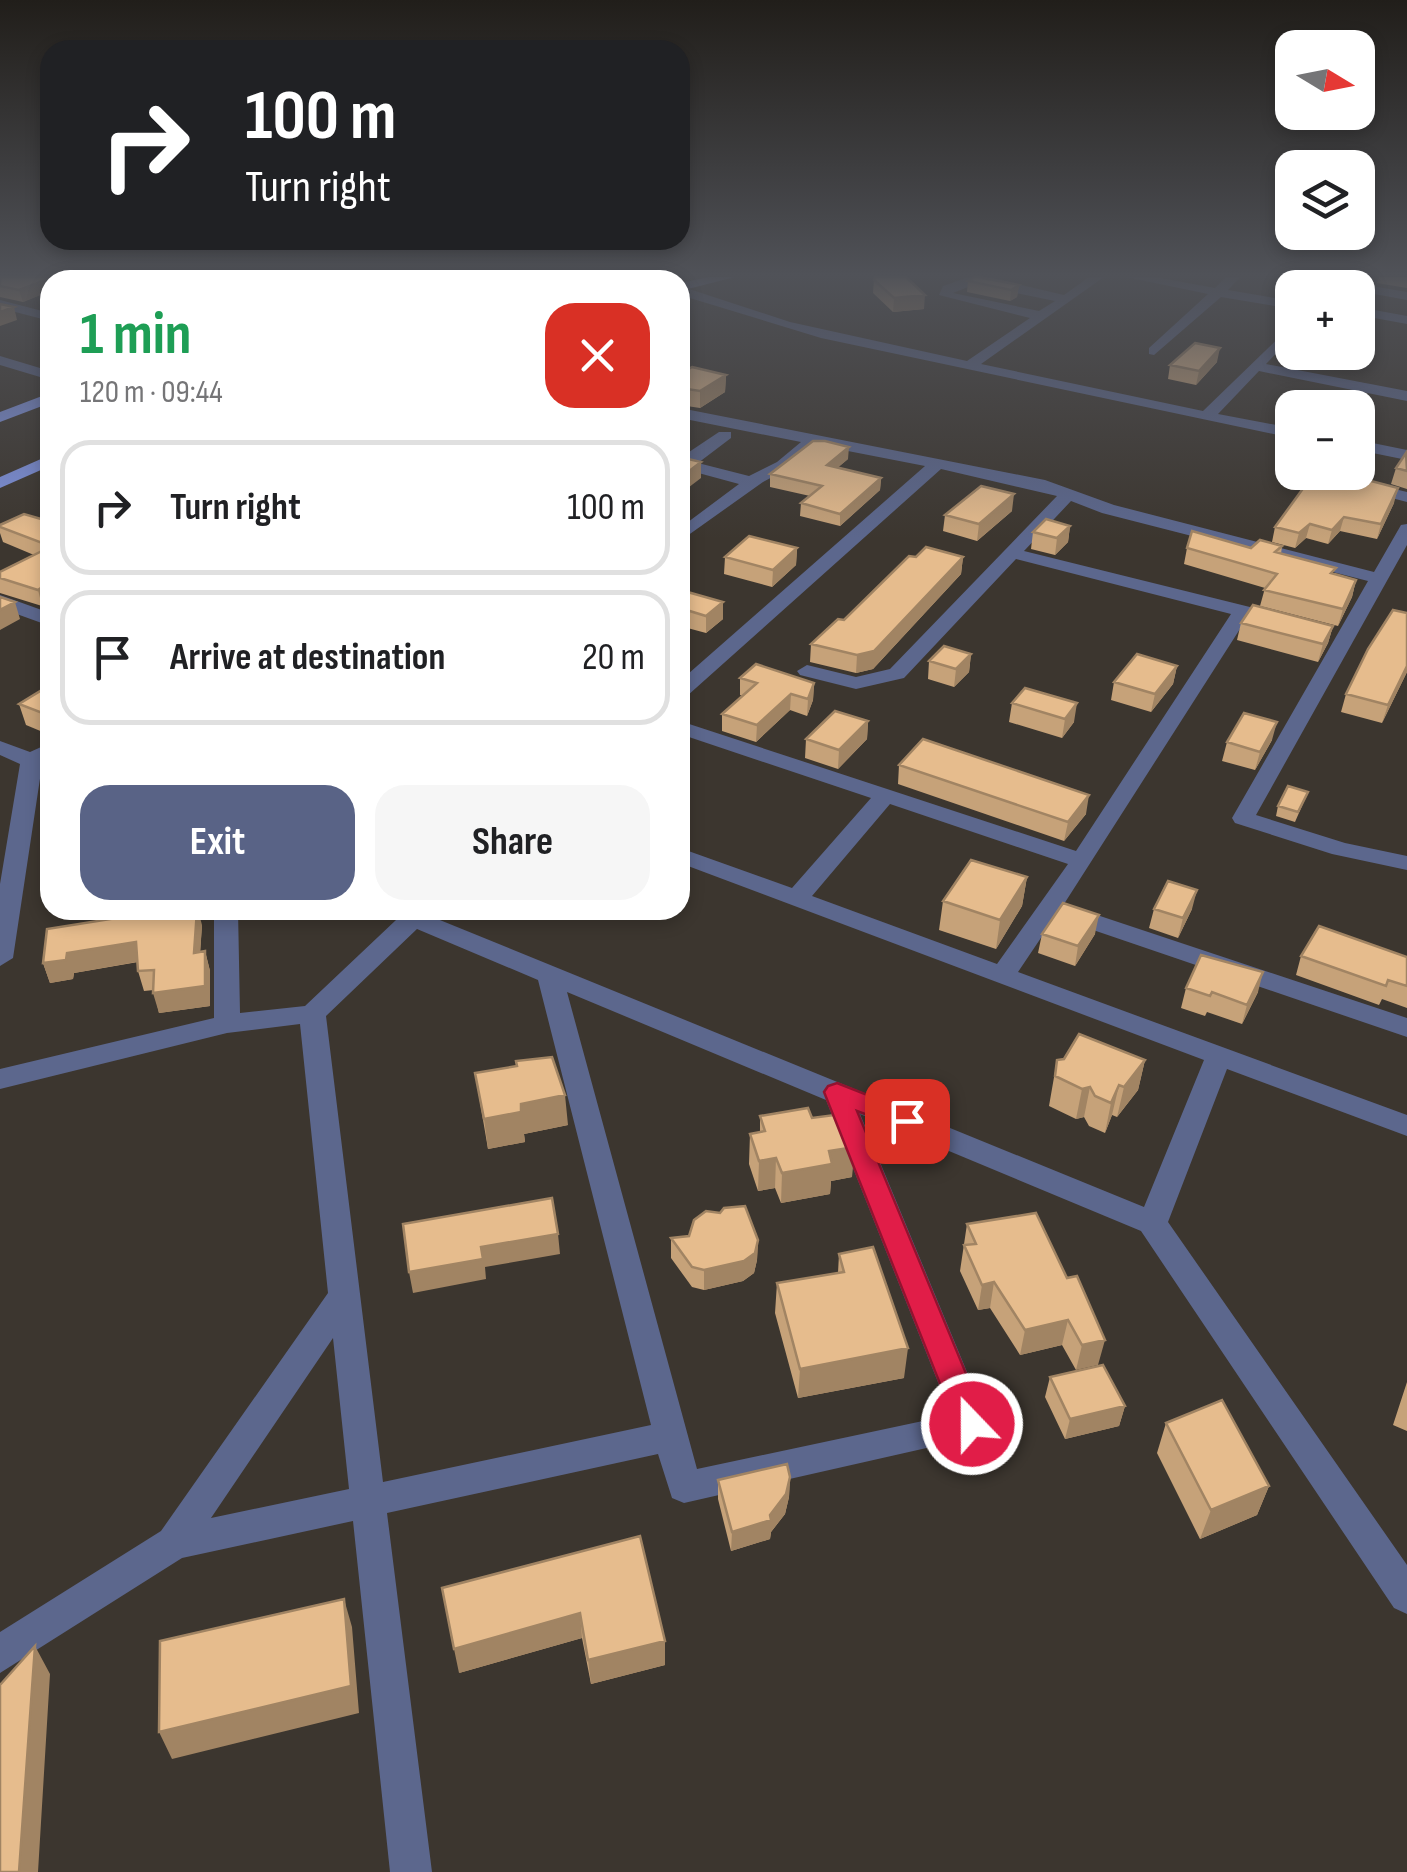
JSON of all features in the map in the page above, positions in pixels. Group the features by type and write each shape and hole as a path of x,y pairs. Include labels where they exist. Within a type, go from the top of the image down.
{"main road":[{"path":"0,417 40,402"},
{"path":"0,483 40,465"}],"street":[{"path":"14,364 40,373"},
{"path":"962,364 1275,430"},
{"path":"1206,417 1256,366 1407,396"},
{"path":"690,415 1070,492 1108,509 1380,579"},
{"path":"690,458 725,435"},
{"path":"690,528 752,482 783,465 815,438"},
{"path":"1375,448 1407,454"},
{"path":"690,683 938,463"},
{"path":"690,465 752,482"},
{"path":"1375,490 1407,497"},
{"path":"806,671 856,683 897,674 1070,492"},
{"path":"1405,540 1338,636 1243,818 1340,849 1406,860"},
{"path":"1012,552 1277,620"},
{"path":"0,601 40,616"},
{"path":"1003,976 1082,861 1242,611"},
{"path":"690,730 1082,861"},
{"path":"0,746 40,758"},
{"path":"0,958 40,777"},
{"path":"797,898 886,796"},
{"path":"690,859 1407,1126"},
{"path":"1050,907 1407,1028"},
{"path":"226,920 227,1024"},
{"path":"0,1079 227,1024 312,1014 403,920"},
{"path":"426,920 1152,1223 1407,1596"},
{"path":"549,973 684,1487 972,1424 837,1092"},
{"path":"312,1014 411,1872"},
{"path":"1152,1223 1219,1056"},
{"path":"174,1544 344,1296"},
{"path":"0,1654 174,1544 670,1436"}],"building":[{"path":"1171,364 1205,364 1199,371"},
{"path":"690,368 726,375 700,391 690,390"},
{"path":"813,441 849,447 827,465 881,478 840,514 801,503 822,486 770,474"},
{"path":"1406,453 1407,471 1396,468"},
{"path":"1375,482 1398,488 1381,524 1344,517 1332,530 1310,524 1299,533 1275,527 1302,490 1375,490"},
{"path":"981,486 1014,494 979,524 945,515"},
{"path":"24,514 40,519 40,542 0,527"},
{"path":"1046,519 1070,526 1057,538 1033,532"},
{"path":"1192,531 1251,548 1260,540 1282,546 1275,552 1336,568 1331,573 1356,580 1343,609 1264,590 1277,574 1187,548"},
{"path":"749,536 797,548 773,570 725,557"},
{"path":"926,547 963,557 874,651 857,655 811,644 838,619 844,620 909,556 916,557"},
{"path":"40,552 38,590 0,578 0,572"},
{"path":"690,593 723,602 706,616 690,611"},
{"path":"0,597 15,602 0,610"},
{"path":"1253,605 1333,626 1323,644 1241,623"},
{"path":"1393,610 1407,613 1407,666 1388,705 1346,694 1368,649"},
{"path":"944,646 971,654 956,669 929,661"},
{"path":"1137,654 1177,666 1155,694 1114,682"},
{"path":"756,664 814,683 808,699 791,694 757,725 722,714 757,683 740,678"},
{"path":"1025,688 1077,703 1065,719 1012,703"},
{"path":"40,691 40,712 19,704"},
{"path":"835,711 868,721 839,750 806,739"},
{"path":"1244,713 1277,722 1260,752 1227,742"},
{"path":"923,739 1089,795 1068,822 899,765"},
{"path":"1288,786 1308,792 1298,812 1278,806"},
{"path":"971,860 1027,877 1000,920 943,901"},
{"path":"1168,881 1197,890 1183,918 1154,909"},
{"path":"1063,903 1099,915 1078,946 1042,934"},
{"path":"104,920 196,920 194,953 205,951 205,986 153,993 154,970 138,971 136,942 67,953 66,960 43,963 47,929"},
{"path":"1319,926 1407,957 1407,986 1388,980 1386,986 1301,956"},
{"path":"1201,955 1263,972 1247,1005 1212,992 1210,996 1186,988"},
{"path":"1079,1034 1145,1060 1124,1087 1119,1085 1111,1103 1095,1096 1090,1087 1082,1089 1055,1076 1057,1060 1064,1059"},
{"path":"552,1057 565,1095 521,1104 521,1112 484,1119 475,1073 517,1066 516,1061"},
{"path":"808,1108 812,1118 842,1114 855,1147 829,1151 832,1164 782,1173 776,1158 759,1161 750,1134 765,1131 760,1116"},
{"path":"552,1198 558,1234 481,1247 483,1259 409,1272 403,1224"},
{"path":"745,1206 758,1240 755,1253 744,1261 704,1270 692,1267 671,1238 689,1236 694,1220 706,1211 720,1213 724,1208"},
{"path":"1036,1213 1067,1278 1077,1276 1105,1340 1082,1345 1068,1320 1025,1330 994,1282 982,1285 964,1245 976,1244 967,1224"},
{"path":"873,1247 908,1348 800,1369 777,1283 844,1272 839,1254"},
{"path":"1103,1365 1125,1406 1070,1419 1050,1377"},
{"path":"1222,1400 1269,1486 1211,1510 1166,1423"},
{"path":"787,1464 790,1477 786,1494 770,1515 771,1520 732,1532 718,1480"},
{"path":"640,1536 665,1641 588,1660 580,1613 454,1649 442,1588"},
{"path":"344,1599 351,1686 159,1732 160,1641"},
{"path":"35,1646 19,1872 0,1872 0,1685"}],"route":[{"path":"907,1121 837,1092 972,1424"}]}
